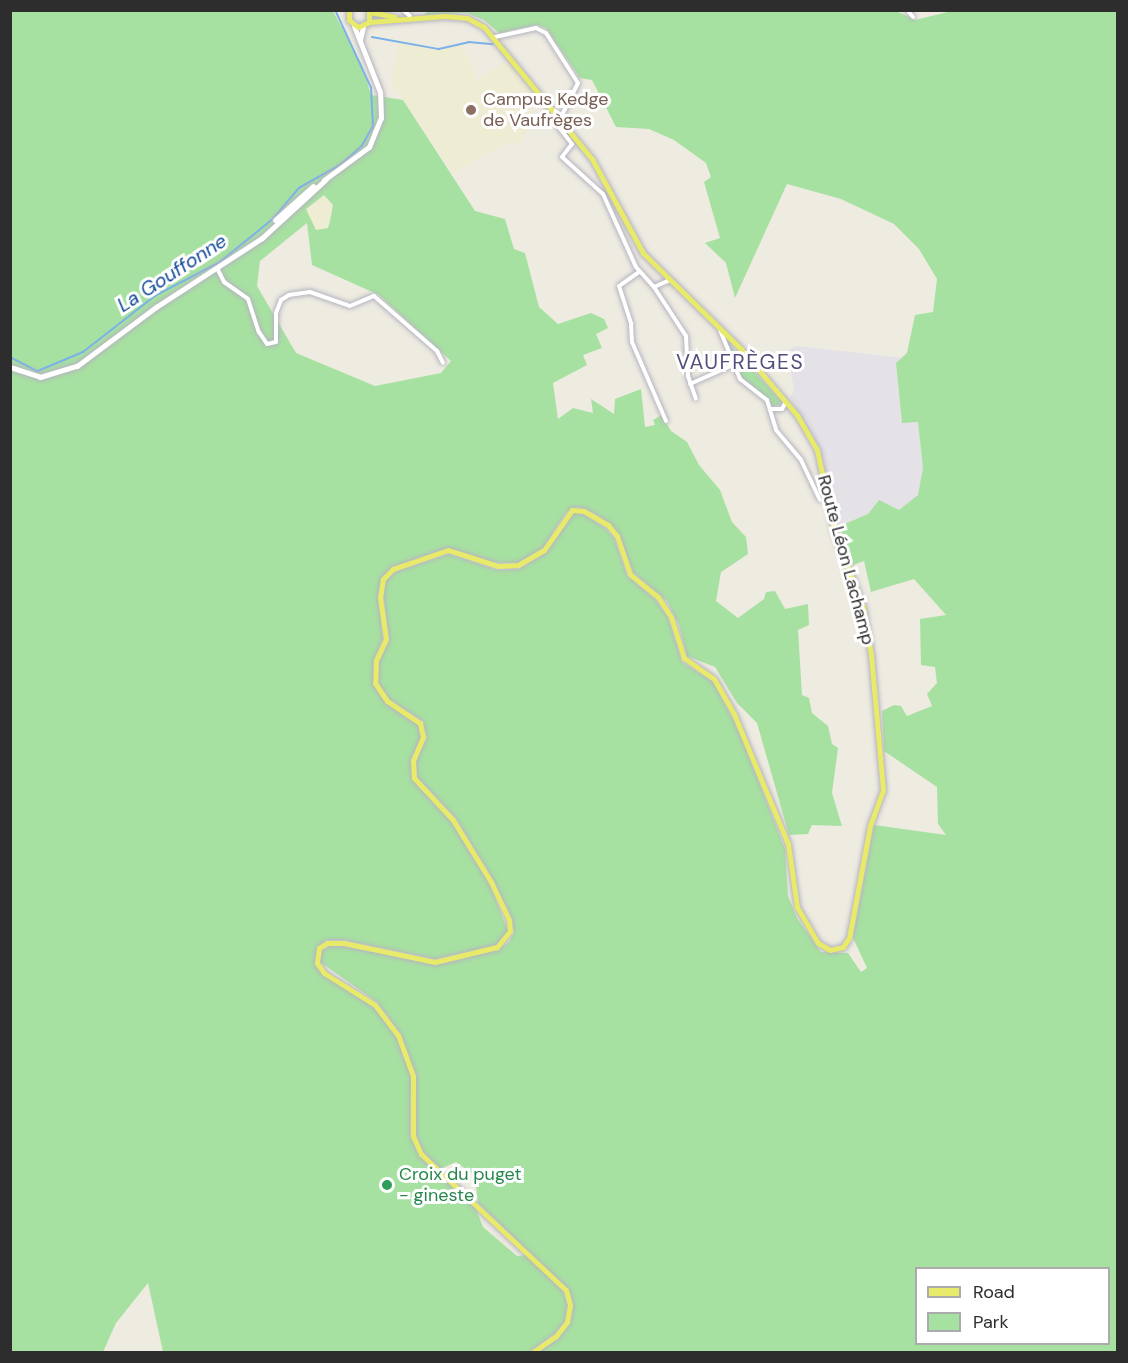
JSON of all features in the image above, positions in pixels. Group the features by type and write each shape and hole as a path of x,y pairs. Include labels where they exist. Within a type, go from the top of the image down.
{"main road":[{"path":"349,10 348,18 354,26 363,27 369,22 370,11"},
{"name":"Route Léon Lachamp","path":"370,11 410,18"},
{"name":"Route Léon Lachamp","path":"369,22 376,18 459,16 478,24 495,37 592,159 639,247 721,329 807,428 817,450 835,533 863,608 872,655 883,790 870,826 849,938 839,949 821,946 796,907 788,844 746,737 721,691 710,674 684,658 671,617 658,597 630,574 616,536 608,525 584,511 572,510 544,550 518,565 498,567 448,550 387,574 380,589 386,639 376,660 375,683 387,701 420,723 423,737 413,760 414,778 453,820 491,882 510,931 497,947 440,961 327,943 319,948 317,963 324,973 375,1005 398,1035 413,1076 413,1136 421,1154 563,1286 570,1305 567,1322 556,1336 533,1353"}],"street":[{"path":"403,10 410,18"},
{"path":"907,10 913,17"},
{"path":"10,368 40,377 65,372 156,307 218,270 256,241 325,180 369,147 378,129 381,112 378,89 354,26"},
{"path":"360,40 363,27"},
{"path":"495,37 536,28 546,33 578,82 559,117 558,126 572,144 562,157 603,194 639,272 654,287 687,336 690,384 696,399"},
{"path":"218,270 224,282 248,299 259,332 267,344 276,342 276,313 281,300 289,295 310,292 350,306 374,296 437,351 443,363"},
{"path":"639,272 619,286 635,350 666,421"},
{"path":"654,287 670,280"},
{"name":"Route Léon Lachamp","path":"721,329 733,366 745,385 764,397 771,408"},
{"path":"690,384 733,366"},
{"path":"786,402 779,410 771,408 776,430 801,460 820,500"}],"shaded area":[{"name":"Campus Kedge de Vaufrèges","path":"400,42 434,48 462,44 478,80 508,60 540,102 532,108 523,142 502,146 453,173 394,86 392,76"},
{"path":"324,195 333,205 330,221 328,228 316,230 306,209"},
{"path":"797,346 903,358 896,364 902,423 918,422 923,468 918,495 899,510 879,500 868,514 840,526 851,566 838,529 820,448 790,398 794,389 787,350"}],"green space":[{"path":"894,10 915,20 956,10 1117,11 1117,1352 538,1352 558,1339 570,1323 573,1305 568,1289 478,1203 475,1178 470,1172 456,1162 440,1169 423,1152 416,1135 416,1075 401,1034 377,1002 320,962 322,950 334,945 440,964 498,950 509,942 514,932 512,918 494,881 456,818 417,777 416,761 427,738 423,721 389,699 378,682 379,661 389,640 383,590 386,580 395,572 449,554 497,570 519,569 547,552 574,513 583,514 605,528 614,538 627,576 656,600 668,618 682,662 713,682 738,729 785,849 788,896 797,918 821,952 848,953 861,972 867,968 853,938 874,825 946,835 938,824 937,787 884,751 882,711 894,705 901,706 907,716 932,706 927,694 937,683 935,667 921,665 920,619 946,615 914,579 871,592 864,561 853,565 840,526 868,514 879,500 899,510 918,495 923,468 918,422 902,423 896,363 907,353 915,315 933,312 937,279 919,249 894,224 841,199 787,184 735,298 726,263 705,243 720,238 704,182 711,177 706,163 674,140 649,129 616,127 592,80 580,78 546,28 537,25 499,33 484,20 467,13 424,15 428,11"},
{"path":"10,11 333,11 363,67 371,95 403,100 475,211 505,219 514,249 525,253 539,307 558,324 591,313 604,319 608,328 596,334 602,348 583,355 587,365 553,383 558,419 573,408 593,413 591,399 614,414 615,399 641,389 645,427 655,425 653,420 662,415 671,431 687,442 699,465 720,490 732,522 746,537 748,554 721,572 716,601 738,618 764,599 766,592 775,591 785,609 808,604 809,625 798,630 802,695 809,698 812,713 828,726 832,744 838,748 832,793 842,826 812,825 808,834 789,835 757,723 737,703 715,667 687,656 679,625 667,601 634,573 609,523 594,513 578,507 566,512 543,548 518,563 490,562 448,548 392,567 381,578 378,597 383,639 374,659 373,684 386,703 418,725 421,737 411,760 412,779 451,822 489,883 508,931 496,945 435,959 344,940 327,940 317,947 315,964 373,1006 396,1036 411,1076 410,1136 419,1156 476,1209 483,1227 517,1256 527,1255 563,1291 567,1305 565,1321 554,1334 529,1352 163,1352 148,1283 116,1323 103,1352 11,1352","holes":["324,195 333,205 330,221 328,228 316,230 306,209","307,223 312,265 379,295 451,361 441,373 375,386 296,353 257,286 260,261"]},
{"path":"725,340 781,401 780,405 773,406 741,377"},
{"name":"Croix du puget - gineste","path":"387,1178 392,1180 394,1185 392,1190 387,1192 382,1190 380,1185 382,1180"}],"waterway":[{"name":"La Gouffonne","path":"10,357 38,371 83,352 155,296 220,262 273,219 299,188 340,165 361,147 373,126 371,88 335,10"},
{"path":"372,37 439,49 469,42 493,44"}],"place":[{"name":"Campus Kedge de Vaufrèges","path":"471,110"},
{"name":"Croix du puget - gineste","path":"387,1185"}],"district":[{"name":"VAUFRÈGES","path":"740,362"}]}
